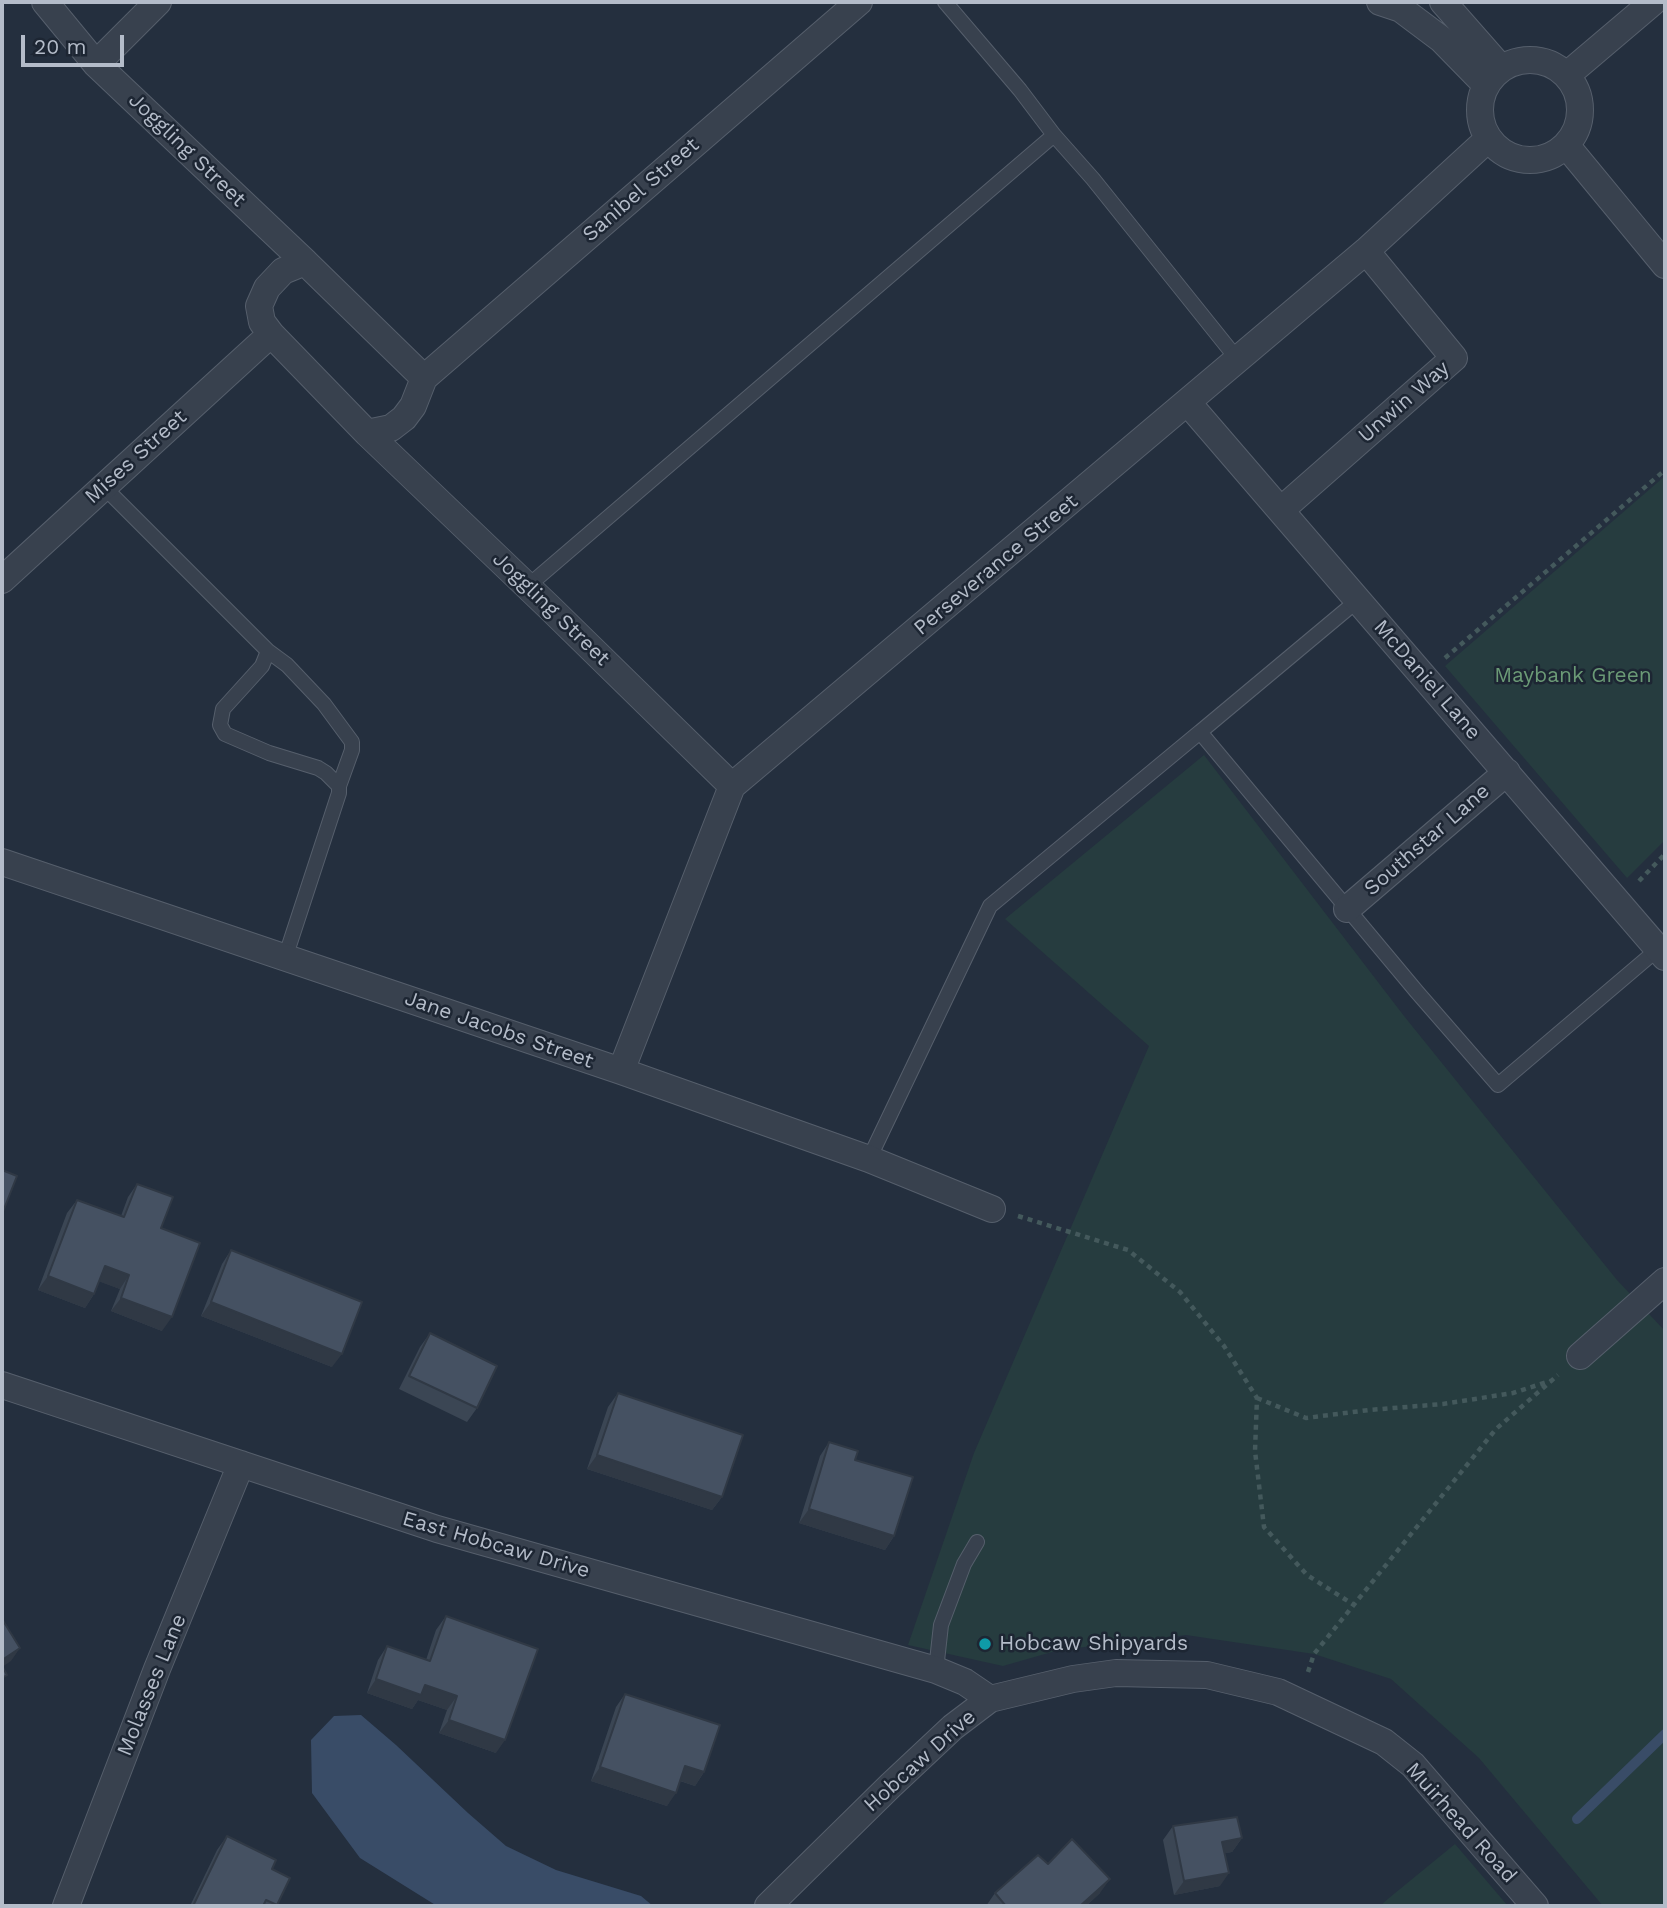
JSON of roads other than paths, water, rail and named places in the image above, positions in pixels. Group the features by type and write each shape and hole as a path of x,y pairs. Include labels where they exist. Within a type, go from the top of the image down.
{"street":[{"name":"Joggling Street","path":"45,2 96,64 424,377"},
{"path":"96,64 158,2"},
{"name":"Sanibel Street","path":"424,377 859,2"},
{"path":"1380,2 1401,9 1494,77"},
{"path":"1443,2 1494,77"},
{"path":"1567,75 1653,2"},
{"path":"1530,59 1552,64 1567,75 1577,90 1581,113 1577,129 1566,145 1550,156 1532,161 1510,157 1488,139 1480,122 1479,105 1494,77 1514,62 1530,59"},
{"name":"Perseverance Street","path":"621,1071 732,786 1366,251 1488,139"},
{"path":"1566,145 1665,265"},
{"name":"Unwin Way","path":"1281,510 1454,358 1366,251"},
{"path":"271,334 262,322 259,306 267,288 283,271 305,262"},
{"name":"Joggling Street","path":"271,334 367,433 732,786"},
{"name":"Mises Street","path":"2,580 271,334"},
{"path":"367,433 391,428 404,418 413,406 424,377"},
{"name":"McDaniel Lane","path":"1188,403 1662,953"},
{"name":"Southstar Lane","path":"1347,909 1507,772"},
{"name":"Jane Jacobs Street","path":"2,862 621,1071 869,1159 992,1209"},
{"path":"1580,1356 1665,1281"},
{"name":"East Hobcaw Drive","path":"2,1385 437,1529 936,1670 965,1682 990,1699"},
{"name":"Molasses Lane","path":"66,1906 157,1669 241,1464"},
{"name":"Hobcaw Drive","path":"768,1906 944,1735 990,1699 1073,1679 1116,1673 1207,1675 1278,1692 1384,1742"},
{"name":"Muirhead Road","path":"1384,1742 1413,1765 1535,1906"}],"lane":[{"path":"945,2 1020,90 1054,135 1093,178 1238,360"},
{"path":"528,586 1054,135"},
{"path":"104,487 268,652 287,665 324,704 352,742 352,750 285,958"},
{"path":"869,1159 990,906 1358,600"},
{"path":"268,652 262,666 223,709 220,726 225,734 237,740 318,768 339,786"},
{"path":"1200,733 1498,1086 1662,953"},
{"path":"936,1670 941,1625 964,1564 977,1542"}],"water":[{"path":"361,1715 506,1846 556,1870 641,1896 653,1906 437,1906 360,1858 312,1793 311,1740 334,1716"}],"waterway":[{"path":"1577,1819 1665,1734"}],"place":[{"name":"Hobcaw Shipyards","path":"985,1644"}],"park label":[{"name":"Maybank Green","path":"1573,676"}]}
